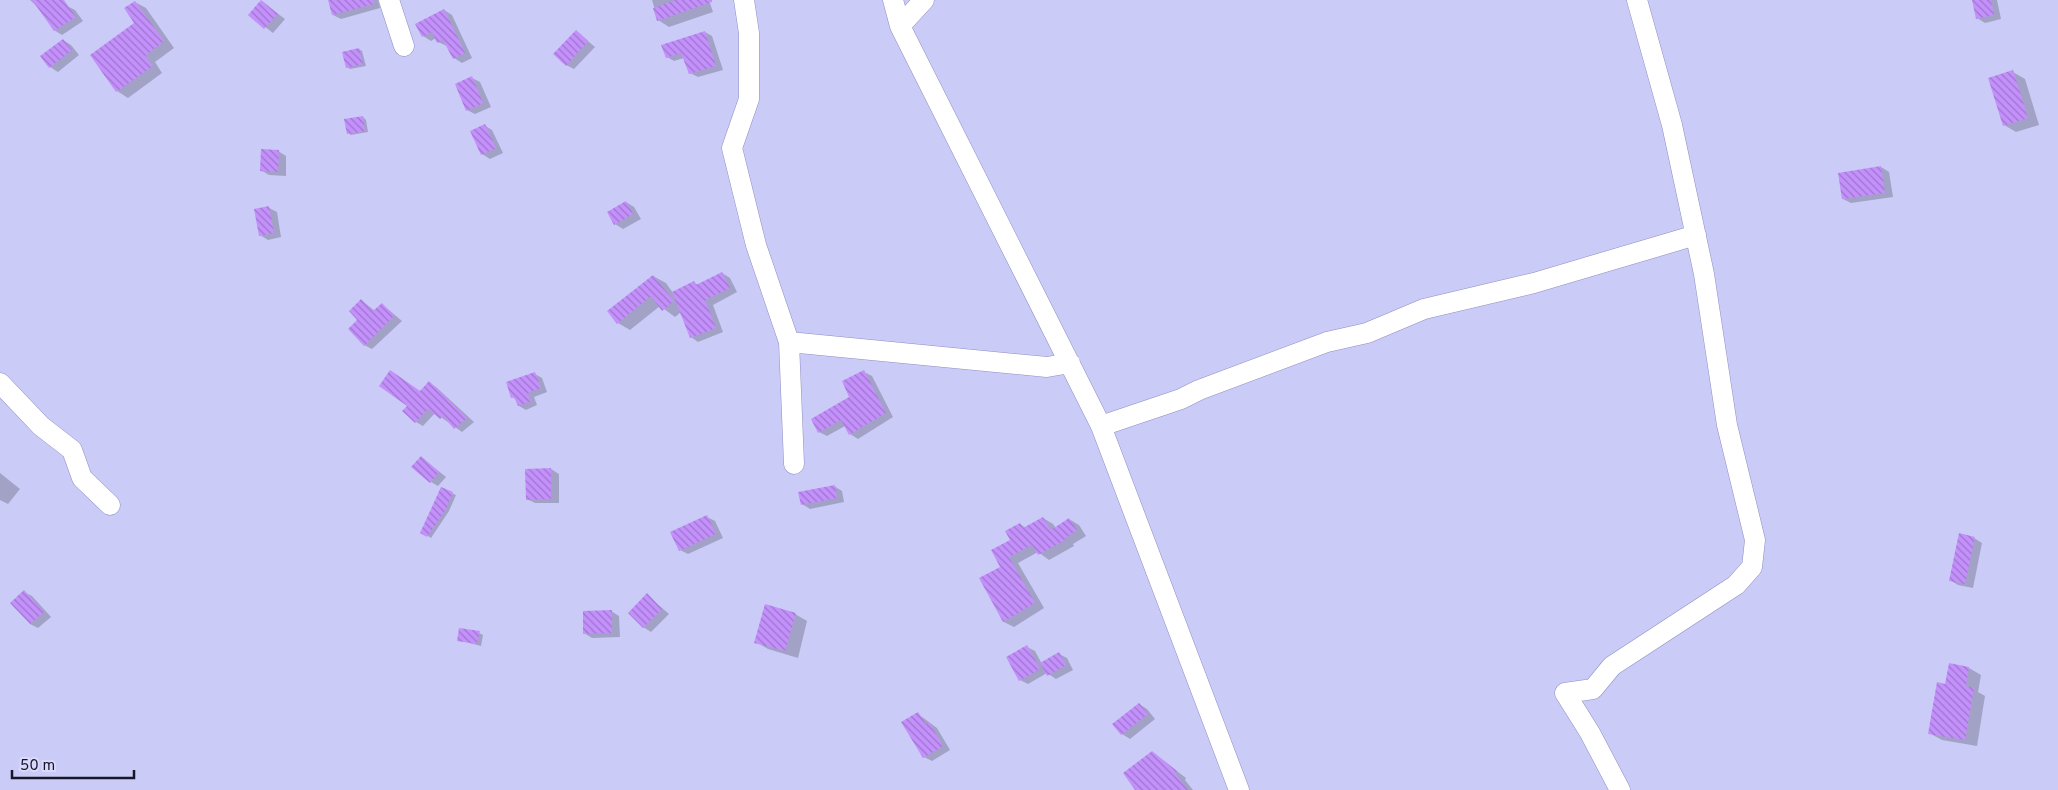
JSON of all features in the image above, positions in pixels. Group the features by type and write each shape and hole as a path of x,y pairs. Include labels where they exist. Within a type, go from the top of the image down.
{"street":[{"path":"389,0 404,46"},
{"path":"744,0 749,33 749,99 732,148 756,245 789,342 794,464"},
{"path":"893,0 900,26 1102,426 1240,790"},
{"path":"900,26 924,0"},
{"path":"1620,790 1590,733 1565,693 1593,689 1612,666 1736,585 1752,567 1755,540 1728,425 1704,274 1672,124 1637,0"},
{"path":"1102,426 1181,399 1199,390 1327,342 1367,333 1424,309 1534,283 1696,235"},
{"path":"789,342 1047,367 1070,363"},
{"path":"0,383 41,426 72,450 82,478 110,504"}],"building":[{"path":"32,0 64,0 76,17 54,31"},
{"path":"261,0 278,14 264,29 248,15"},
{"path":"328,0 373,0 374,4 332,15"},
{"path":"676,0 712,0 712,2 657,21 653,8"},
{"path":"1972,0 1991,0 1994,15 1976,19"},
{"path":"135,1 164,41 145,56 153,66 116,92 90,55 134,23 124,8"},
{"path":"444,9 465,53 453,59 443,40 437,43 432,32 422,37 415,24"},
{"path":"576,30 588,41 566,66 553,54"},
{"path":"705,31 716,66 689,74 681,53 666,58 661,45"},
{"path":"63,39 72,50 49,68 40,56"},
{"path":"359,48 363,64 346,68 342,52"},
{"path":"2013,70 2028,118 2003,126 1988,78"},
{"path":"472,76 483,103 466,111 455,84"},
{"path":"363,116 365,131 347,134 344,119"},
{"path":"485,124 496,148 481,155 470,131"},
{"path":"261,149 279,150 278,172 260,171"},
{"path":"1881,166 1885,193 1842,199 1838,173"},
{"path":"626,201 633,214 614,225 607,212"},
{"path":"269,206 274,233 259,236 254,209"},
{"path":"722,272 730,288 705,300 716,328 690,338 672,292 694,281 696,285"},
{"path":"653,275 674,301 662,311 651,296 617,324 607,311"},
{"path":"361,299 373,311 382,303 394,316 364,346 348,329 357,320 349,311"},
{"path":"390,370 420,391 429,381 467,418 454,429 443,416 440,419 428,409 415,423 402,411 407,406 379,386"},
{"path":"864,370 886,413 849,435 841,420 818,433 811,419 849,397 842,381"},
{"path":"535,372 541,388 528,393 531,401 518,406 514,397 511,398 506,382"},
{"path":"421,456 439,472 430,483 411,467"},
{"path":"551,468 551,499 526,500 525,469"},
{"path":"835,485 837,498 801,505 798,492"},
{"path":"441,487 453,492 446,509 427,537 420,533"},
{"path":"707,515 716,534 679,551 670,532"},
{"path":"1043,517 1051,530 1069,518 1077,530 1065,540 1038,555 1032,545 1009,557 1035,603 1003,622 979,578 1000,567 991,550 1010,540 1005,531 1020,523 1023,528"},
{"path":"1959,533 1975,537 1965,584 1949,581"},
{"path":"24,590 44,612 30,624 10,603"},
{"path":"647,593 662,609 643,628 628,613"},
{"path":"765,604 796,613 785,651 754,643"},
{"path":"612,610 612,633 583,634 583,611"},
{"path":"459,628 480,631 477,644 457,641"},
{"path":"1027,645 1040,669 1019,681 1006,657"},
{"path":"1059,652 1066,665 1047,676 1040,663"},
{"path":"1949,663 1969,667 1966,686 1974,688 1965,740 1928,734 1937,682 1945,684"},
{"path":"1139,703 1148,714 1121,735 1112,724"},
{"path":"918,712 926,724 929,722 943,746 923,758 901,722"},
{"path":"1152,751 1177,771 1175,773 1188,790 1135,790 1123,773"}]}
